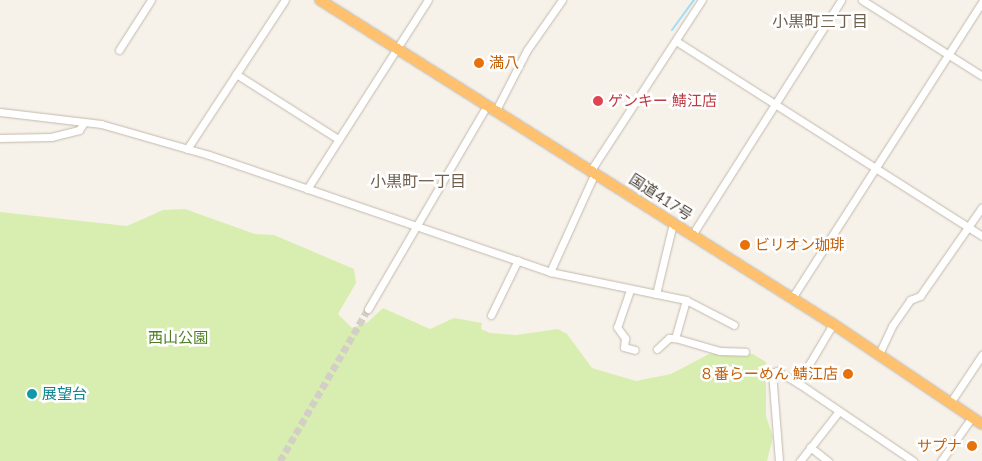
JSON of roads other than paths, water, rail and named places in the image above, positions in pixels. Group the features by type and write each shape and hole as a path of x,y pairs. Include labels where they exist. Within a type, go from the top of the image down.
{"highway":[{"name":"国道417号","path":"320,0 834,324 982,424"}],"street":[{"path":"119,50 151,0"},
{"path":"187,149 285,0"},
{"path":"307,189 428,0"},
{"path":"368,309 418,224 527,50 562,0"},
{"path":"550,272 593,172 702,0"},
{"path":"692,235 841,0"},
{"path":"862,0 982,76"},
{"path":"792,298 982,2"},
{"path":"676,41 982,236"},
{"path":"236,74 338,139"},
{"path":"0,112 83,124 101,124 187,149 418,224 550,272 686,300 734,325"},
{"path":"0,138 51,137 79,130 83,124"},
{"path":"879,354 892,326 910,300 920,296 982,207"},
{"path":"656,294 673,223"},
{"path":"491,315 518,260"},
{"path":"630,290 617,327 625,338 624,347 635,350"},
{"path":"675,338 686,300"},
{"path":"798,383 834,324"},
{"path":"657,348 669,338 675,338 720,350 745,352"},
{"path":"950,403 982,355"},
{"path":"778,461 772,372 777,371 798,383 913,461"},
{"path":"800,461 839,411"},
{"path":"941,461 972,417"},
{"path":"810,447 828,461"}],"waterway":[{"path":"672,30 694,0"}],"tunnel":[{"path":"280,461 368,309"}],"place":[{"name":"満八","path":"479,63"},
{"name":"ゲンキー 鯖江店","path":"598,101"},
{"name":"ビリオン珈琲","path":"745,245"},
{"name":"８番らーめん 鯖江店","path":"848,374"},
{"name":"展望台","path":"32,394"},
{"name":"サプナ","path":"972,446"}],"district":[{"name":"小黒町三丁目","path":"820,21"},
{"name":"小黒町一丁目","path":"418,181"}],"park label":[{"name":"西山公園","path":"178,338"}]}
